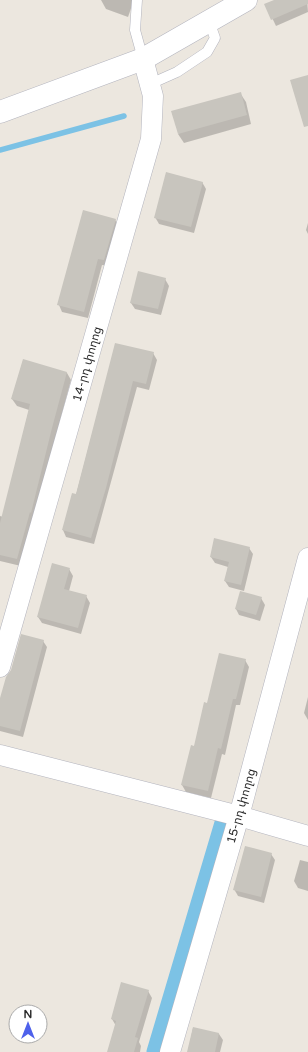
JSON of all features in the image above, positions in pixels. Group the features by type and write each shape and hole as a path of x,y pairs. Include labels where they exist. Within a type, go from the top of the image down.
{"main road":[{"path":"0,112 142,59 246,0"}],"street":[{"name":"14-րդ փողոց","path":"0,667 151,139 153,96 142,59"},
{"name":"15-րդ փողոց","path":"170,1052 239,816 308,558"},
{"path":"0,755 239,816 308,836"}],"lane":[{"path":"137,0 135,30 142,59"},
{"path":"150,84 177,72 207,52 215,38 209,21"}],"building":[{"path":"274,0 308,0 308,4 271,20 264,4"},
{"path":"308,75 308,126 304,127 290,80"},
{"path":"241,92 247,115 178,134 171,111"},
{"path":"166,172 203,182 191,227 154,218"},
{"path":"83,210 116,219 104,260 98,259 84,312 57,305"},
{"path":"138,271 166,278 158,309 130,303"},
{"path":"115,343 154,352 146,384 133,381 106,488 91,538 62,530 72,493 76,494"},
{"path":"23,359 67,372 31,513 30,512 17,559 0,555 0,523 30,404 11,399"},
{"path":"214,538 250,547 241,585 224,581 229,562 210,557"},
{"path":"52,563 70,568 64,589 87,595 78,628 37,617"},
{"path":"240,591 262,597 256,615 235,609"},
{"path":"21,634 44,640 20,731 0,726 0,698 6,677 11,670"},
{"path":"219,653 246,659 236,699 233,699 221,749 218,748 208,791 181,785 191,745 194,746 204,702 207,703"},
{"path":"245,846 272,853 261,897 233,890"},
{"path":"121,982 149,990 135,1037 138,1038 134,1052 107,1052 116,1021 111,1019"},
{"path":"193,1027 219,1033 215,1052 187,1052"}],"waterway":[{"path":"0,150 124,116"},
{"path":"156,1052 224,823"}]}
